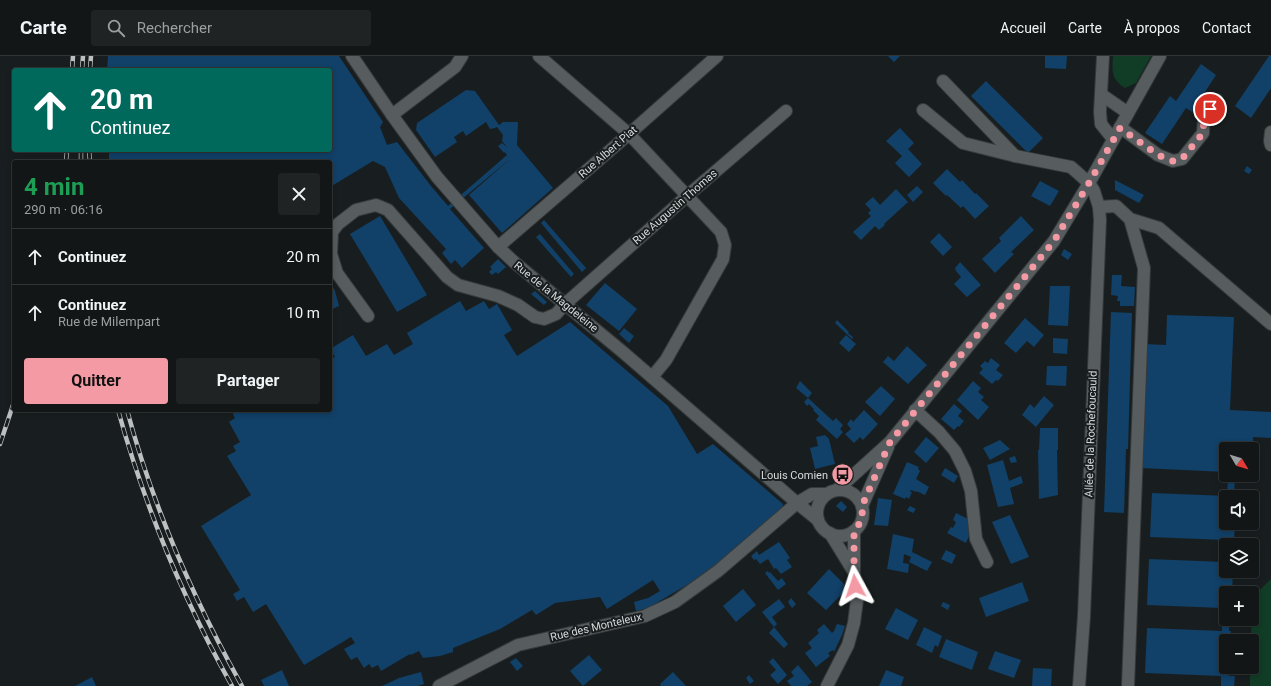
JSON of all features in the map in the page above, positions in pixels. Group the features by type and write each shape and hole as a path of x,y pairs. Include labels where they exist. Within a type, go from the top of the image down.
{"street":[{"name":"Rue de la Magdeleine","path":"352,56 437,177 498,247 818,520"},
{"path":"392,115 455,67 462,56"},
{"path":"538,56 629,134 721,232 725,245 722,259 666,360 652,377"},
{"name":"Rue Albert Piat","path":"498,247 717,56"},
{"path":"1103,56 1100,112 1101,124 1113,139"},
{"path":"854,572 830,534 818,520 817,511 820,501 890,442 1054,241 1089,183 1160,56"},
{"path":"943,81 1015,156"},
{"path":"1102,95 1128,113"},
{"path":"1120,128 1158,155 1173,161 1182,159 1203,133 1204,119 1217,100"},
{"path":"923,110 963,143 1015,156 1071,167 1089,183"},
{"name":"Rue Augustin Thomas","path":"332,232 338,224 356,210 376,205 388,210 447,277 458,285 498,296 518,305 535,317 544,320 556,314 565,304 687,196 786,111"},
{"path":"1271,132 1271,145"},
{"name":"Allée de la Rochefoucauld","path":"1078,686 1084,616 1100,220 1099,207 1089,183"},
{"path":"1099,207 1116,206 1130,219 1159,228 1271,324"},
{"path":"1128,686 1144,268 1130,219"},
{"name":"Rue Augustin Thomas","path":"332,257 337,273 368,316"},
{"path":"915,410 955,451 965,471 971,491 976,539 987,562"},
{"path":"862,506 890,442"},
{"path":"830,534 838,536 846,535 854,531 860,524 863,516 862,506 857,497 848,491 832,492"},
{"name":"Rue des Monteleux","path":"445,685 518,645 645,616 674,602 718,571 797,503 812,494 832,492"},
{"path":"827,686 848,645 854,623 857,600 854,572 854,531"}],"green space":[{"path":"1113,56 1151,56 1136,83 1125,88 1120,85 1113,74"},
{"path":"1271,579 1271,686 1250,686 1250,674 1259,674 1259,634 1251,634 1251,626 1259,626 1259,591"}],"building":[{"path":"108,56 339,56 383,122 380,127 387,145 397,142 448,206 507,155 498,146 502,143 507,147 502,141 503,135 497,127 490,129 486,122 466,136 463,131 454,137 457,142 435,157 416,130 417,123 466,90 475,91 499,125 503,122 518,122 517,145 553,188 502,233 469,195 510,159 450,209 484,248 462,268 455,260 451,264 442,253 446,249 399,198 385,167 373,161 332,186 332,160 109,160 109,152 332,152 332,68 107,68"},
{"path":"888,56 900,56 894,62"},
{"path":"1045,56 1067,56 1066,69 1045,68"},
{"path":"1269,56 1271,56 1271,88 1251,118 1235,106"},
{"path":"1201,64 1216,75 1192,112 1186,108 1162,144 1145,133 1170,96 1176,101"},
{"path":"986,81 1043,138 1028,153 971,96"},
{"path":"900,128 914,143 908,149 922,164 909,177 895,163 902,156 886,141"},
{"path":"1247,166 1252,170 1249,174 1244,171"},
{"path":"947,169 960,182 962,180 989,206 975,219 963,206 961,208 933,183"},
{"path":"1115,180 1144,195 1139,203 1115,190"},
{"path":"1040,181 1059,191 1050,206 1031,196"},
{"path":"917,186 923,192 913,202 907,195"},
{"path":"896,189 908,202 879,230 875,226 861,240 853,232 871,216 868,213 871,210 865,204 873,197 880,205"},
{"path":"380,216 427,295 397,312 350,234"},
{"path":"1021,216 1034,230 1011,252 1014,254 995,273 982,259 1001,241 999,238"},
{"path":"544,220 586,268 582,272 541,223"},
{"path":"939,233 952,247 943,256 930,242"},
{"path":"540,234 574,274 571,277 536,237"},
{"path":"1064,249 1072,254 1068,260 1061,255"},
{"path":"498,259 506,267 498,274 496,272 492,275 489,272 492,269 490,267"},
{"path":"960,262 981,285 967,297 954,284 961,277 955,268"},
{"path":"1112,275 1122,275 1121,286 1135,287 1134,306 1120,306 1120,301 1117,301 1118,296 1111,295"},
{"path":"605,283 637,309 619,331 586,305"},
{"path":"332,286 335,291 339,306 332,309"},
{"path":"1050,286 1070,286 1068,326 1048,325"},
{"path":"535,291 547,302 544,305 531,294"},
{"path":"460,301 466,311 484,301 489,309 497,304 512,330 504,335 517,356 570,322 668,406 697,454 713,444 783,504 782,512 712,570 648,608 636,611 634,602 648,598 660,591 653,580 607,609 600,597 555,603 536,615 532,610 500,629 453,648 453,652 440,656 423,658 419,651 411,655 410,654 381,671 378,665 372,668 369,664 364,668 357,657 351,660 344,649 355,643 351,637 304,665 266,604 253,612 244,597 237,601 233,594 240,590 201,526 251,495 227,456 236,451 233,446 240,442 229,422 235,418 233,414 234,412 332,412 332,356 333,358 335,357 332,352 332,348 353,335 366,356 387,344 394,355 413,344 407,333"},
{"path":"1111,312 1132,313 1128,449 1126,449 1124,513 1104,512"},
{"path":"1167,315 1234,317 1230,410 1271,412 1271,438 1253,437 1253,442 1219,442 1219,472 1141,468 1144,344 1166,345"},
{"path":"1025,318 1044,335 1034,347 1027,341 1016,353 1004,343"},
{"path":"837,320 853,337 852,339 835,323"},
{"path":"624,328 634,336 629,343 619,334"},
{"path":"846,335 856,344 849,352 839,343"},
{"path":"1053,338 1068,339 1067,354 1053,353"},
{"path":"907,346 927,365 908,384 883,362 888,356 894,361"},
{"path":"991,358 1000,365 996,370 1003,375 998,381 996,380 992,384 979,373 983,369 980,366 985,361 988,363"},
{"path":"1047,366 1067,366 1066,386 1046,385"},
{"path":"800,381 812,393 808,398 796,388"},
{"path":"973,381 981,388 978,392 984,397 981,400 989,407 978,420 957,400"},
{"path":"881,386 895,399 880,416 865,402"},
{"path":"1044,396 1054,405 1036,427 1022,415 1030,404 1034,408"},
{"path":"808,398 833,421 836,418 843,425 840,429 843,432 837,439 816,420 819,416 809,404 807,406 804,402"},
{"path":"954,404 962,411 958,416 964,421 954,430 941,419"},
{"path":"864,410 878,424 863,440 860,437 854,443 845,434 851,429 847,424 851,419 853,422"},
{"path":"1040,428 1058,428 1058,495 1039,499 1038,450"},
{"path":"825,435 829,439 835,464 815,469 810,448 818,446 816,437"},
{"path":"926,437 939,448 926,463 914,452"},
{"path":"1000,440 1010,449 990,460 983,448"},
{"path":"1015,456 1017,462 1011,463 1009,458"},
{"path":"1003,460 1009,481 1021,476 1023,483 1010,488 1014,504 998,507 987,465"},
{"path":"907,462 919,467 918,469 920,471 916,479 929,487 925,495 911,490 910,492 912,492 909,499 906,497 905,499 893,494"},
{"path":"945,468 958,476 954,483 941,475"},
{"path":"1228,482 1235,482 1234,490 1227,490"},
{"path":"1152,493 1219,496 1219,530 1235,530 1234,538 1219,538 1219,540 1150,537"},
{"path":"878,498 892,500 888,526 874,525"},
{"path":"841,501 847,507 843,512 836,506"},
{"path":"910,506 916,509 913,513 907,510"},
{"path":"956,513 968,519 969,536 966,543 947,533 951,527 953,528 956,522 953,520"},
{"path":"1010,515 1029,557 1011,564 992,522"},
{"path":"893,534 914,539 912,552 932,562 927,571 909,562 911,557 904,554 903,563 909,564 908,573 887,569"},
{"path":"779,542 790,558 787,560 792,567 781,574 776,568 774,569 768,559 760,564 751,556 757,551 759,555"},
{"path":"946,550 956,555 952,564 941,559"},
{"path":"1149,559 1219,562 1219,578 1233,578 1232,586 1219,586 1219,608 1147,605"},
{"path":"829,569 844,584 845,591 826,610 807,593"},
{"path":"768,571 778,581 782,578 786,584 778,590 765,573"},
{"path":"1022,582 1029,601 986,617 979,598"},
{"path":"743,589 756,605 736,622 723,606"},
{"path":"791,598 796,604 792,608 788,602"},
{"path":"779,599 785,607 772,617 777,624 774,627 762,612"},
{"path":"943,602 950,605 948,610 941,606"},
{"path":"896,608 918,620 908,640 885,629"},
{"path":"824,624 832,633 837,624 845,626 834,652 833,650 828,653 830,656 816,667 805,653 812,648 808,643 819,633 817,630"},
{"path":"1222,626 1229,626 1229,631 1231,631 1231,634 1219,634 1219,674 1229,674 1229,676 1235,676 1234,686 1221,686 1221,676 1145,673 1147,628 1222,631"},
{"path":"774,627 788,644 784,648 769,633"},
{"path":"924,627 942,636 938,647 935,645 932,653 916,645"},
{"path":"946,639 978,652 972,670 939,657"},
{"path":"995,651 1021,660 1014,678 988,669"},
{"path":"589,655 602,670 583,686 570,671"},
{"path":"516,658 523,666 517,671 510,662"},
{"path":"773,658 787,675 778,684 770,675 776,670 769,662"},
{"path":"798,665 812,682 807,686 791,686 787,681 794,676 791,672"},
{"path":"1033,668 1052,669 1051,686 1032,686"},
{"path":"282,670 289,686 264,686 261,680"},
{"path":"886,670 904,677 901,686 879,686"},
{"path":"421,672 424,684 418,686 382,686 399,678"},
{"path":"673,672 686,686 661,686 660,684"},
{"path":"749,675 754,681 750,684 746,678"},
{"path":"92,677 96,686 75,686"}],"railway":[{"path":"72,68 73,56"},
{"path":"82,68 83,56"},
{"path":"90,68 91,56"},
{"path":"66,160 67,152"},
{"path":"81,152 81,160"},
{"path":"89,152 90,160"},
{"path":"0,444 12,408"},
{"path":"119,412 140,482 167,552 197,620 232,686"},
{"path":"128,412 149,482 176,551 207,619 242,686"}],"place":[{"name":"Louis Comien","path":"843,475"}],"route":[{"path":"855,586 854,531 860,524 863,516 862,506 890,442 1054,241 1070,217 1120,128 1158,155 1173,161 1182,159 1203,133 1204,119 1210,109"}]}
